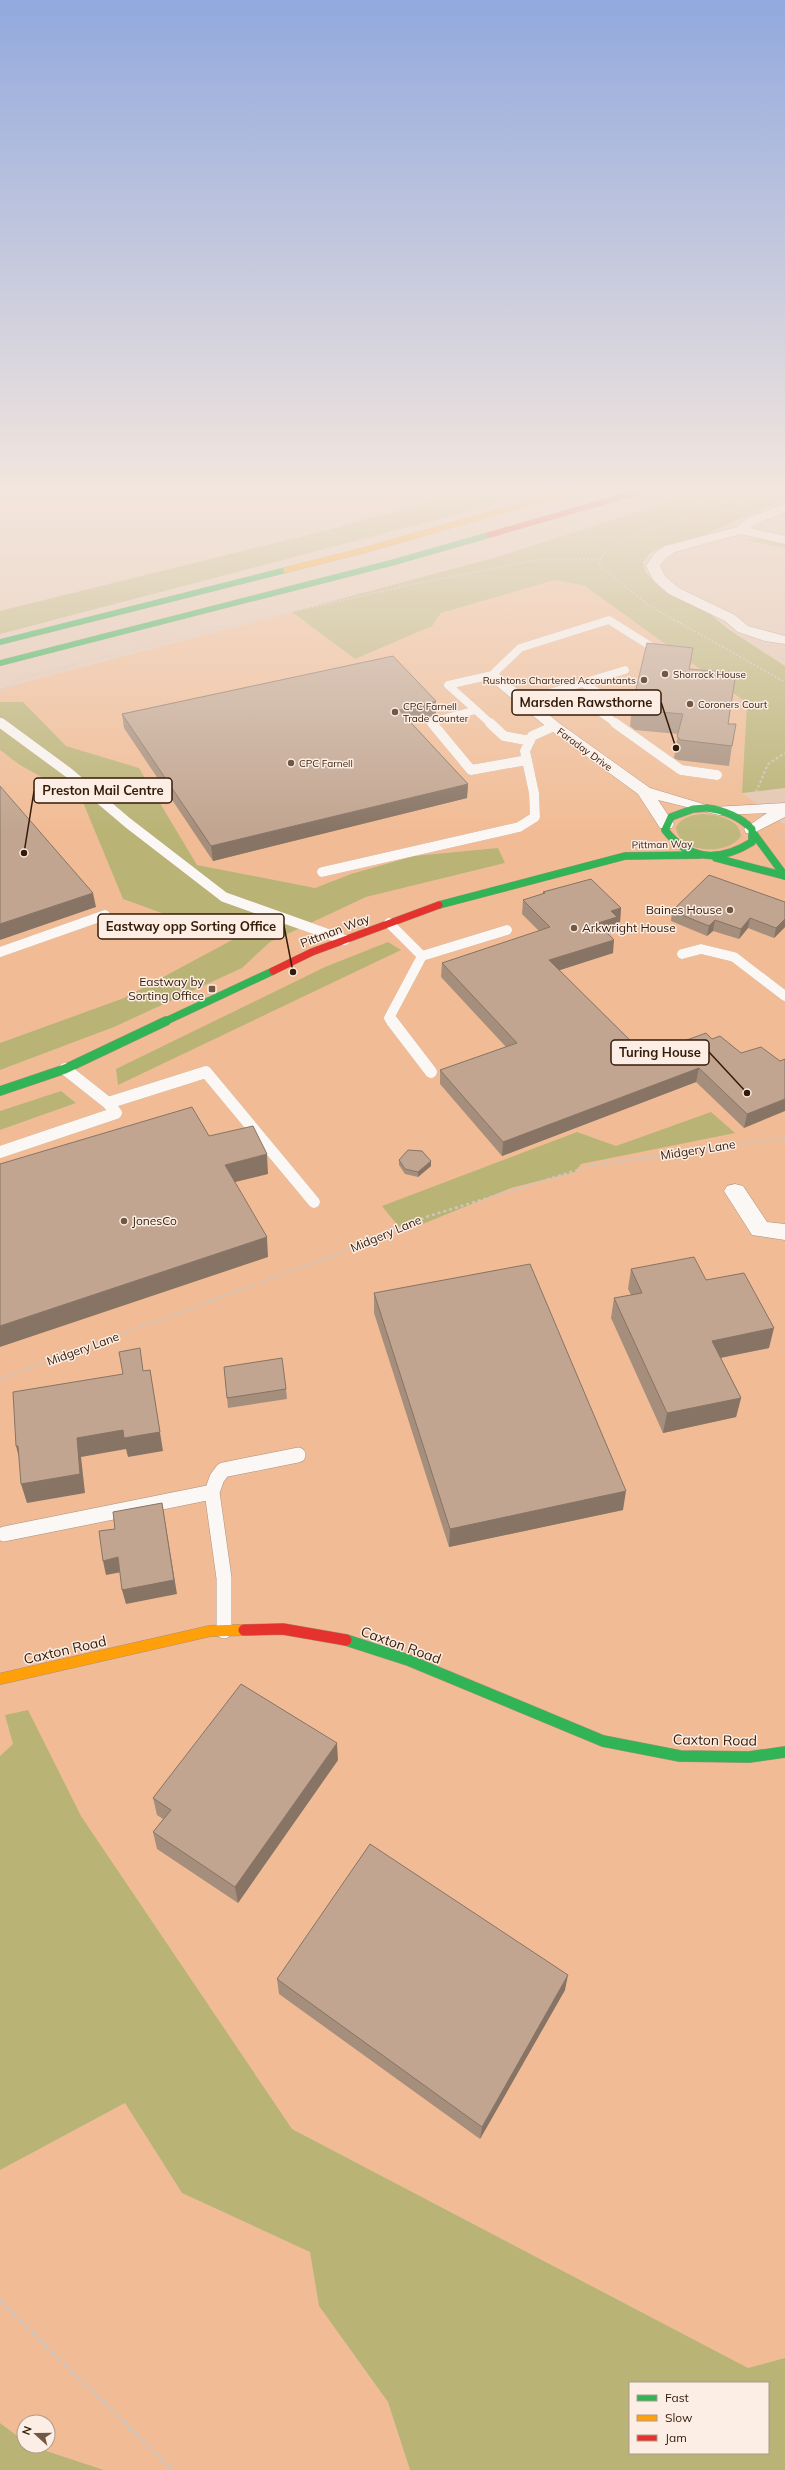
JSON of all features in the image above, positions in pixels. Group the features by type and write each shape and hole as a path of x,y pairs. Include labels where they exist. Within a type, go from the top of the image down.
{"main road":[{"path":"0,642 158,602"},
{"path":"0,663 237,602"},
{"path":"713,809 680,812 671,817 663,829 668,838 675,845 704,855 736,853 746,848 752,842 753,832"},
{"name":"Pittman Way","path":"713,809 740,817 753,832 785,876"},
{"name":"Pittman Way","path":"625,856 638,847"},
{"name":"Pittman Way","path":"0,1091 65,1069 312,952 437,905 625,856 704,855 785,876"},
{"name":"Caxton Road","path":"0,1680 210,1631 283,1629 335,1636 408,1660 603,1741 680,1756 749,1757 785,1752"}],"street":[{"path":"700,602 730,618 743,629 770,638 785,640"},
{"name":"Faraday Drive","path":"492,675 554,726 644,791 713,809 785,809"},
{"name":"Faraday Drive","path":"644,791 663,829"},
{"path":"753,832 785,809"},
{"path":"735,1192 760,1229 785,1232"}],"lane":[{"path":"530,741 504,736 448,685 492,675 520,648 609,620 655,649"},
{"path":"523,701 625,670"},
{"path":"584,683 610,700 592,707 681,770 718,775"},
{"path":"476,710 431,722 471,770 527,760"},
{"path":"0,722 69,773 128,823 224,897 346,940"},
{"path":"322,872 519,827 535,817 534,793 525,751 532,736 554,726"},
{"path":"0,952 104,915"},
{"path":"389,923 422,956"},
{"path":"431,1072 389,1018 422,956 507,930"},
{"path":"682,954 701,949 734,957 785,996"},
{"path":"0,1152 87,1121 116,1113 108,1103 65,1069"},
{"path":"108,1103 206,1072 314,1202"},
{"path":"224,1631 224,1578 212,1492 217,1478 223,1470 298,1455"},
{"path":"4,1534 212,1492"}],"path":[{"path":"0,691 23,678 206,631 334,602"},
{"path":"645,602 785,682"},
{"path":"754,808 756,790 768,764 785,753"},
{"name":"Midgery Lane","path":"0,1379 335,1256 426,1218 594,1165 785,1138"},
{"path":"0,2301 173,2470"}],"shaded area":[{"path":"35,602 121,602 0,634 0,611"},
{"path":"328,602 478,602 441,613 432,626 355,659 292,612"},
{"path":"478,602 608,602 747,703 742,793 785,825 785,2358 748,2368 292,2129 81,1816 28,1711 13,1744 0,1756 0,1130 76,1103 61,1091 0,1111 0,1070 114,1027 242,968 270,942 366,897 505,863 498,848 414,856 351,874 315,888 197,865 139,768 66,746 23,702 0,702 0,689 292,612 355,659 432,626 441,613","holes":["704,1115 731,1133 581,1164 575,1172 511,1188 403,1232 577,1132 616,1146"]},
{"path":"608,602 687,602 710,614 728,629 785,666 785,788 742,793 747,703"},
{"path":"0,702 23,702 66,746 139,768 197,865 315,888 351,874 414,856 498,848 505,863 366,897 270,942 242,968 114,1027 0,1070 0,1043 124,998 234,939 123,899 82,800 20,765 0,750"},
{"path":"0,750 20,765 82,800 123,899 235,939 124,998 0,1043"},
{"path":"702,814 714,815 732,821 739,830 741,836 735,842 726,847 716,849 694,847 685,843 679,836 676,827 684,819"},
{"path":"388,942 401,950 118,1085 116,1069 325,967"},
{"path":"61,1091 76,1103 0,1130 0,1111"},
{"path":"711,1112 735,1133 581,1164 575,1172 511,1188 403,1232 382,1206 577,1132 616,1146"},
{"path":"28,1710 81,1816 292,2129 748,2368 785,2358 785,2470 410,2470 388,2402 319,2306 310,2252 182,2193 125,2103 0,2170 0,1756 13,1744 5,1715"},
{"path":"125,2103 182,2193 310,2252 319,2306 388,2402 410,2470 104,2470 55,2454 56,2414 16,2414 16,2435 0,2423 0,2170"},
{"path":"0,2423 16,2435 16,2454 55,2454 104,2470 0,2470"}],"building":[{"path":"647,643 693,648 689,669 736,673 728,724 736,724 732,746 681,740 677,737 683,714 638,710 632,706"},
{"name":"CPC Farnell","path":"393,656 436,701 399,710 468,784 211,846 122,714"},
{"path":"0,786 93,893 0,924"},
{"name":"Baines House","path":"709,875 785,902 785,919 776,928 750,918 741,929 715,920 709,926 672,911"},
{"path":"591,879 621,908 611,911 617,917 598,923 614,940 549,960 651,1061 690,1047 684,1041 706,1033 712,1039 720,1036 741,1053 761,1047 780,1061 785,1059 785,1099 747,1114 699,1068 503,1142 440,1070 517,1043 442,963 550,927 523,900 545,893 543,892"},
{"name":"JonesCo","path":"192,1107 209,1136 253,1126 267,1154 225,1165 267,1237 0,1326 0,1164"},
{"path":"408,1150 422,1151 431,1161 418,1172 405,1169 399,1160"},
{"path":"694,1257 706,1280 744,1273 774,1328 712,1341 741,1398 667,1413 614,1298 642,1293 631,1269"},
{"path":"530,1264 626,1491 450,1529 374,1293"},
{"path":"140,1348 143,1371 150,1370 160,1432 124,1438 123,1430 77,1438 80,1474 21,1484 18,1446 16,1446 13,1392 123,1374 119,1352"},
{"path":"282,1358 286,1389 227,1398 224,1367"},
{"path":"162,1503 174,1580 122,1590 118,1557 103,1561 99,1531 115,1529 113,1512"},
{"path":"241,1684 337,1743 235,1887 153,1832 171,1810 153,1798"},
{"path":"370,1844 568,1975 482,2127 277,1979"}],"traffic: fast":[{"path":"0,642 158,602"},
{"path":"0,663 237,602"},
{"path":"706,808 719,810 742,820 752,829 752,842 741,849 729,853 717,856 705,856 693,853 683,848 673,840 665,830 671,817 693,809 706,808"},
{"path":"754,834 785,876"},
{"path":"439,905 625,856 700,855"},
{"path":"716,858 785,876"},
{"path":"0,1091 65,1069 273,971"},
{"path":"346,1640 408,1660 603,1741 680,1756 749,1757 785,1752"}],"traffic: slow":[{"path":"0,1679 210,1631 244,1630"}],"traffic: jam":[{"path":"273,971 312,952 439,905"},
{"path":"244,1630 283,1629 346,1640"}],"place":[{"name":"Shorrock House","path":"665,674"},
{"name":"Rushtons Chartered Accountants","path":"644,680"},
{"name":"Coroners Court","path":"690,704"},
{"name":"CPC Farnell Trade Counter","path":"395,712"},
{"name":"Marsden Rawsthorne","path":"676,748"},
{"name":"CPC Farnell","path":"291,763"},
{"name":"Preston Mail Centre","path":"24,853"},
{"name":"Baines House","path":"730,910"},
{"name":"Arkwright House","path":"574,928"},
{"name":"Eastway opp Sorting Office","path":"293,972"},
{"name":"Eastway by Sorting Office","path":"212,989"},
{"name":"Turing House","path":"747,1093"},
{"name":"JonesCo","path":"124,1221"}]}
